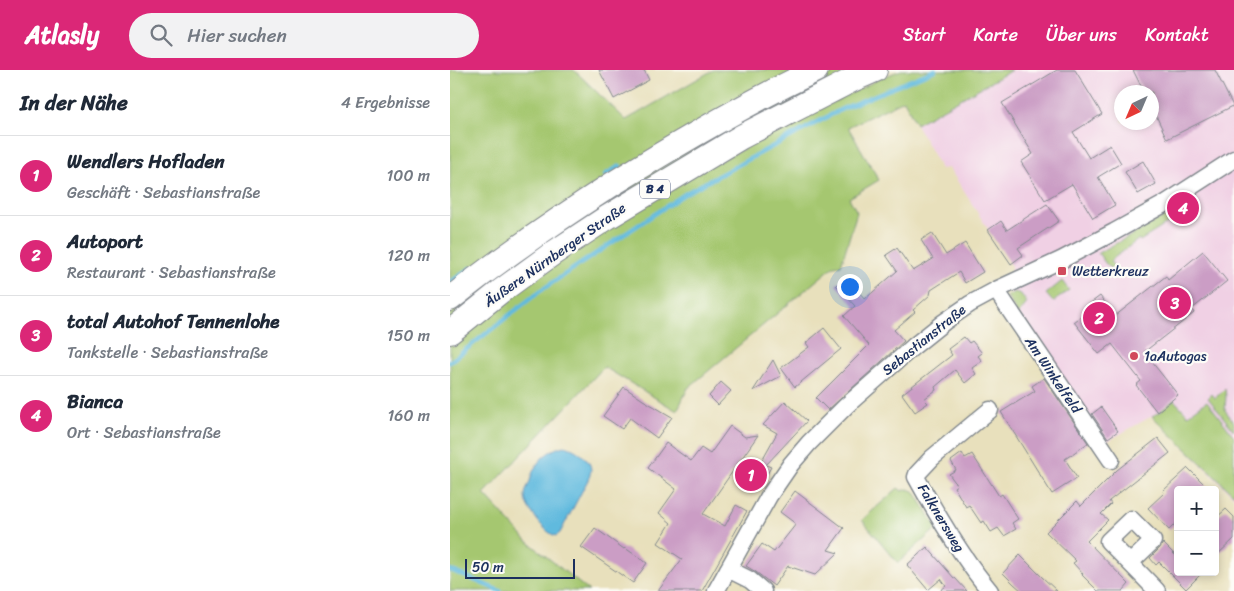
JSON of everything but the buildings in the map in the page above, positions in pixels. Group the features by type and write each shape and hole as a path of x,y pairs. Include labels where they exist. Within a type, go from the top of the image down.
{"highway":[{"name":"Äußere Nürnberger Straße","path":"450,299 560,218 643,165 716,122 816,70"},
{"name":"Äußere Nürnberger Straße","path":"450,332 508,286 608,217 741,137 875,70"}],"street":[{"name":"Sebastianstraße","path":"716,591 768,496 791,464 846,406 914,346 963,308 1114,232 1166,203 1234,159"},
{"name":"Am Winkelfeld","path":"996,290 1111,460"},
{"name":"Falknersweg","path":"990,410 932,458 916,477 955,544 990,591"},
{"path":"1130,563 1157,591"},
{"path":"728,568 750,580 763,591"}],"shaded area":[{"path":"1012,70 1234,70 1234,497 1152,416 1106,442 1010,301 1011,265 949,168 941,169 916,124"}],"green space":[{"path":"450,70 574,70 626,120 713,70 796,70 450,288"},
{"path":"838,70 854,70 450,321 450,310 582,213 787,94"},
{"path":"901,70 1012,70 916,124 904,100 848,127 879,180 849,198 857,212 841,265 834,266 688,388 677,411 604,367 484,494 526,540 589,591 450,591 450,344 511,296 615,223 702,170 881,78"},
{"path":"1187,203 1190,204 1186,212 1140,241 1139,239 1110,261 1116,269 1114,271 1098,253 1141,230"},
{"path":"1062,281 1069,290 1053,302 1046,294"},
{"path":"1015,292 1021,294 1027,303 1018,315 1007,296"},
{"path":"1225,389 1225,410 1234,422 1234,431 1208,398 1212,394 1215,398"},
{"path":"1174,400 1188,415 1207,401 1234,436 1234,495 1152,416"},
{"path":"898,488 902,491 908,489 914,491 937,528 898,563 862,520"}],"water":[{"path":"564,446 575,450 583,456 591,470 589,478 560,533 556,536 546,530 534,515 526,503 525,494 538,463 544,456"}],"waterway":[{"path":"450,362 540,291 686,193 842,109 935,70"},
{"path":"605,175 620,166"},
{"path":"450,282 471,268"},
{"path":"450,570 500,591"}],"place":[{"name":"Bianca","path":"1183,208"},
{"name":"Wetterkreuz","path":"1062,271"},
{"name":"total Autohof Tennenlohe","path":"1175,303"},
{"name":"Autoport","path":"1099,318"},
{"name":"1aAutogas","path":"1134,356"},
{"name":"Wendlers Hofladen","path":"751,475"}]}
